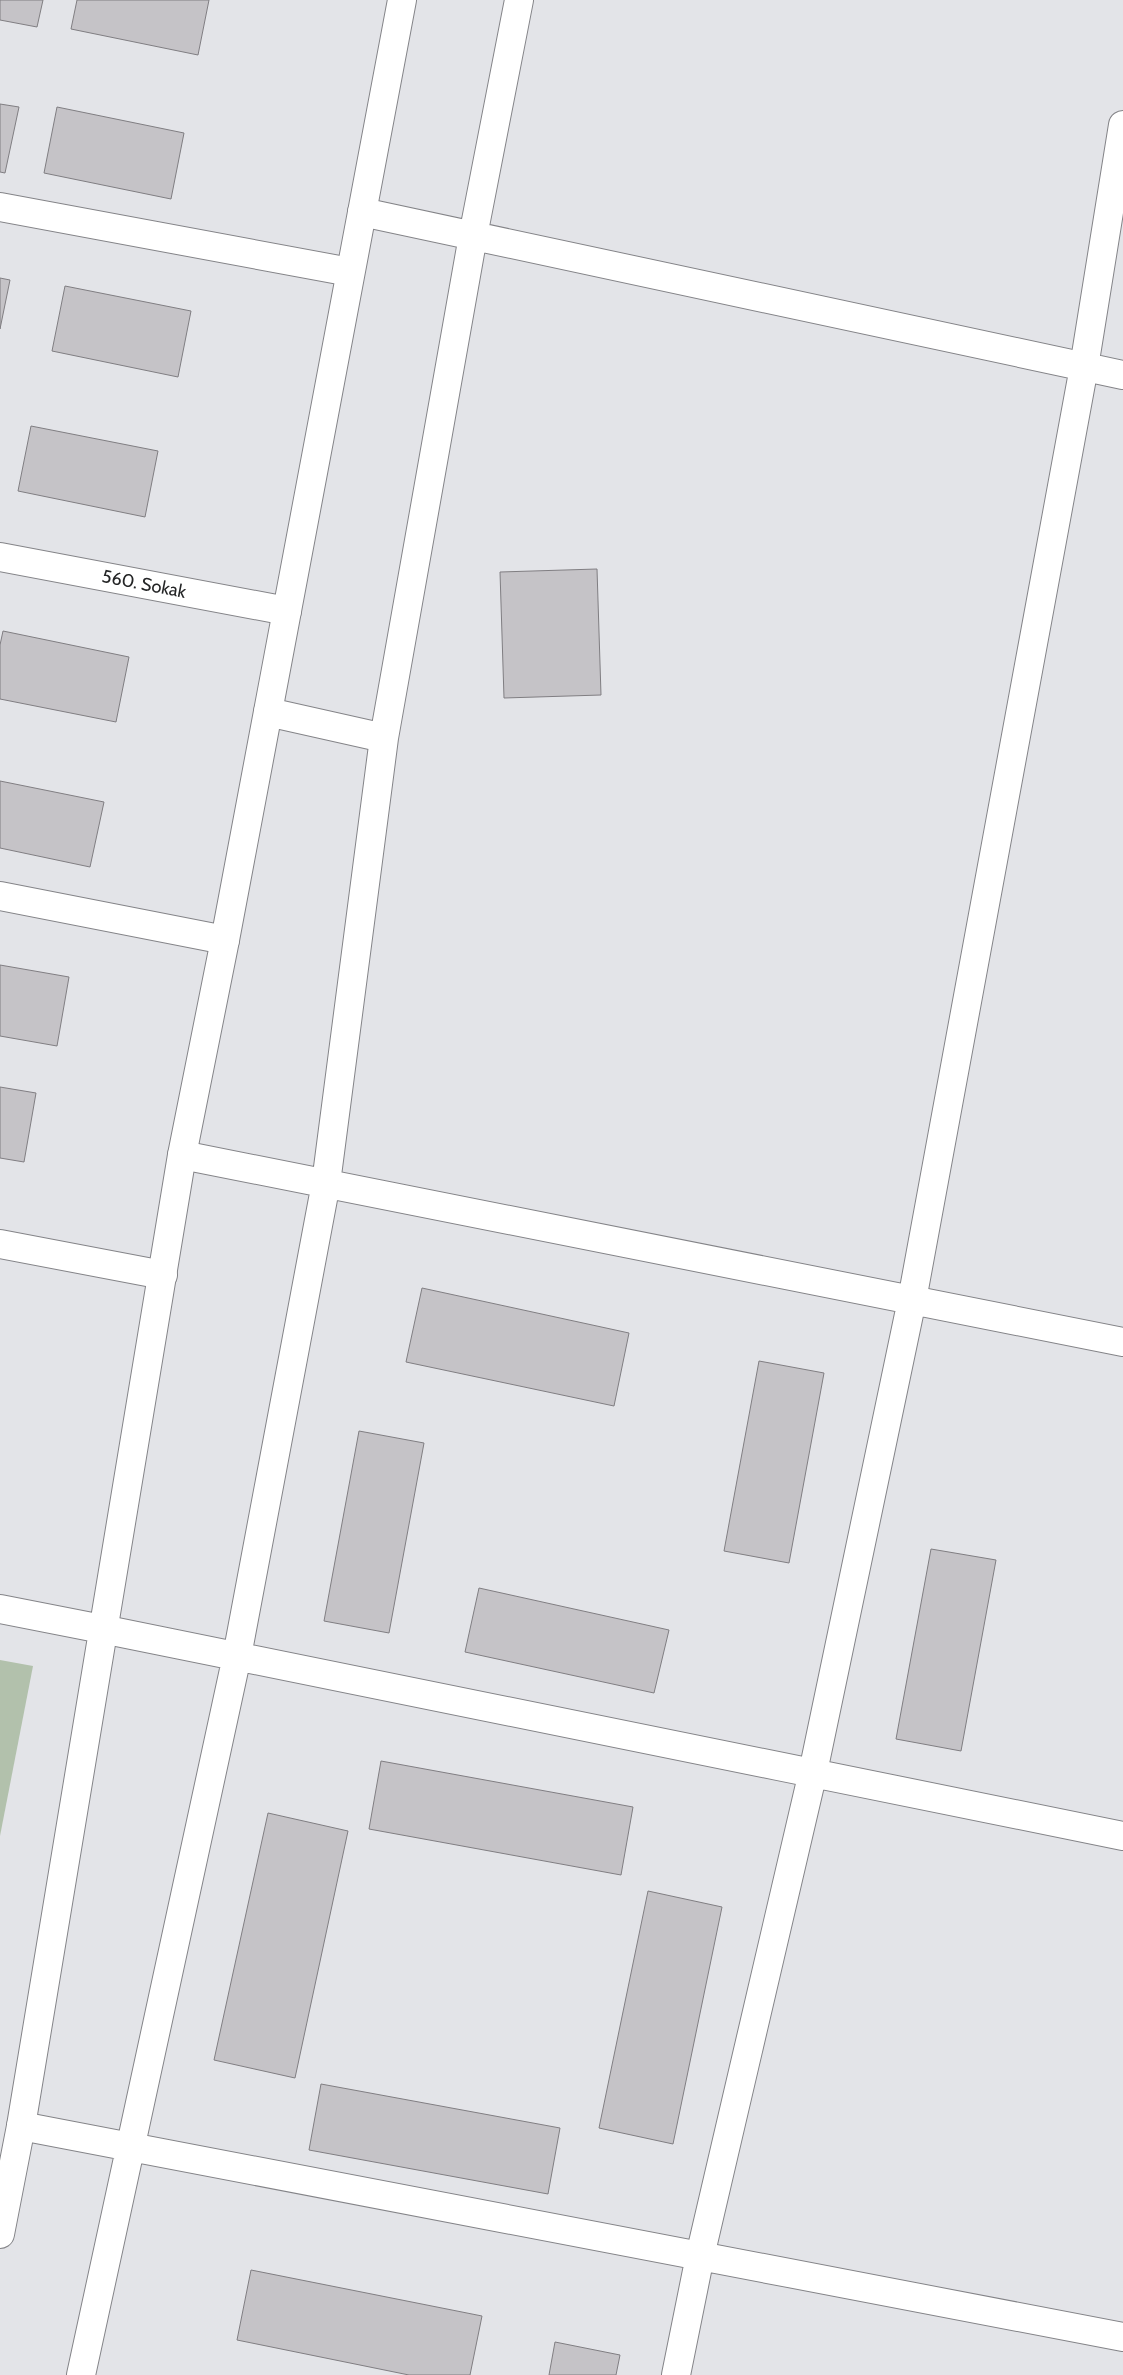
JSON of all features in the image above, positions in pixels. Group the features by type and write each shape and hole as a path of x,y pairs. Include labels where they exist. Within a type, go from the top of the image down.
{"street":[{"path":"0,2234 21,2126 182,1155 225,940 402,0"},
{"path":"81,2375 237,1656 326,1183 384,738 473,236 519,0"},
{"path":"676,2375 700,2256 813,1772 912,1300 1084,367 1123,125"},
{"path":"0,207 350,272"},
{"path":"362,212 1123,375"},
{"name":"560. Sokak","path":"0,557 287,611"},
{"path":"268,712 384,738"},
{"path":"0,896 225,940"},
{"path":"182,1155 1123,1342"},
{"path":"0,1244 163,1275"},
{"path":"0,1609 1123,1836"},
{"path":"21,2126 1123,2337"}],"green space":[{"path":"0,1660 33,1666 0,1836"}],"building":[{"path":"0,0 43,0 37,27 0,20"},
{"path":"77,0 209,0 198,55 71,29"},
{"path":"0,104 19,107 5,173 0,172"},
{"path":"57,107 184,133 171,199 44,173"},
{"path":"0,278 10,280 0,329"},
{"path":"65,286 191,311 178,377 52,351"},
{"path":"31,426 158,451 145,517 18,491"},
{"path":"597,569 601,695 504,698 500,572"},
{"path":"3,631 129,657 116,722 0,699 0,645"},
{"path":"0,781 104,802 90,867 0,848"},
{"path":"0,965 69,977 57,1046 0,1036"},
{"path":"0,1087 36,1093 24,1162 0,1158"},
{"path":"422,1288 629,1333 614,1406 406,1362"},
{"path":"759,1361 824,1373 789,1563 724,1551"},
{"path":"359,1431 424,1443 389,1633 324,1621"},
{"path":"931,1549 996,1560 961,1751 896,1739"},
{"path":"479,1588 669,1630 654,1693 465,1652"},
{"path":"381,1761 633,1807 621,1875 369,1829"},
{"path":"268,1813 348,1831 295,2078 214,2060"},
{"path":"648,1891 722,1907 673,2144 599,2128"},
{"path":"321,2084 560,2128 548,2194 309,2150"},
{"path":"251,2270 482,2316 470,2375 409,2375 237,2340"},
{"path":"555,2342 620,2355 616,2375 549,2375"}]}
